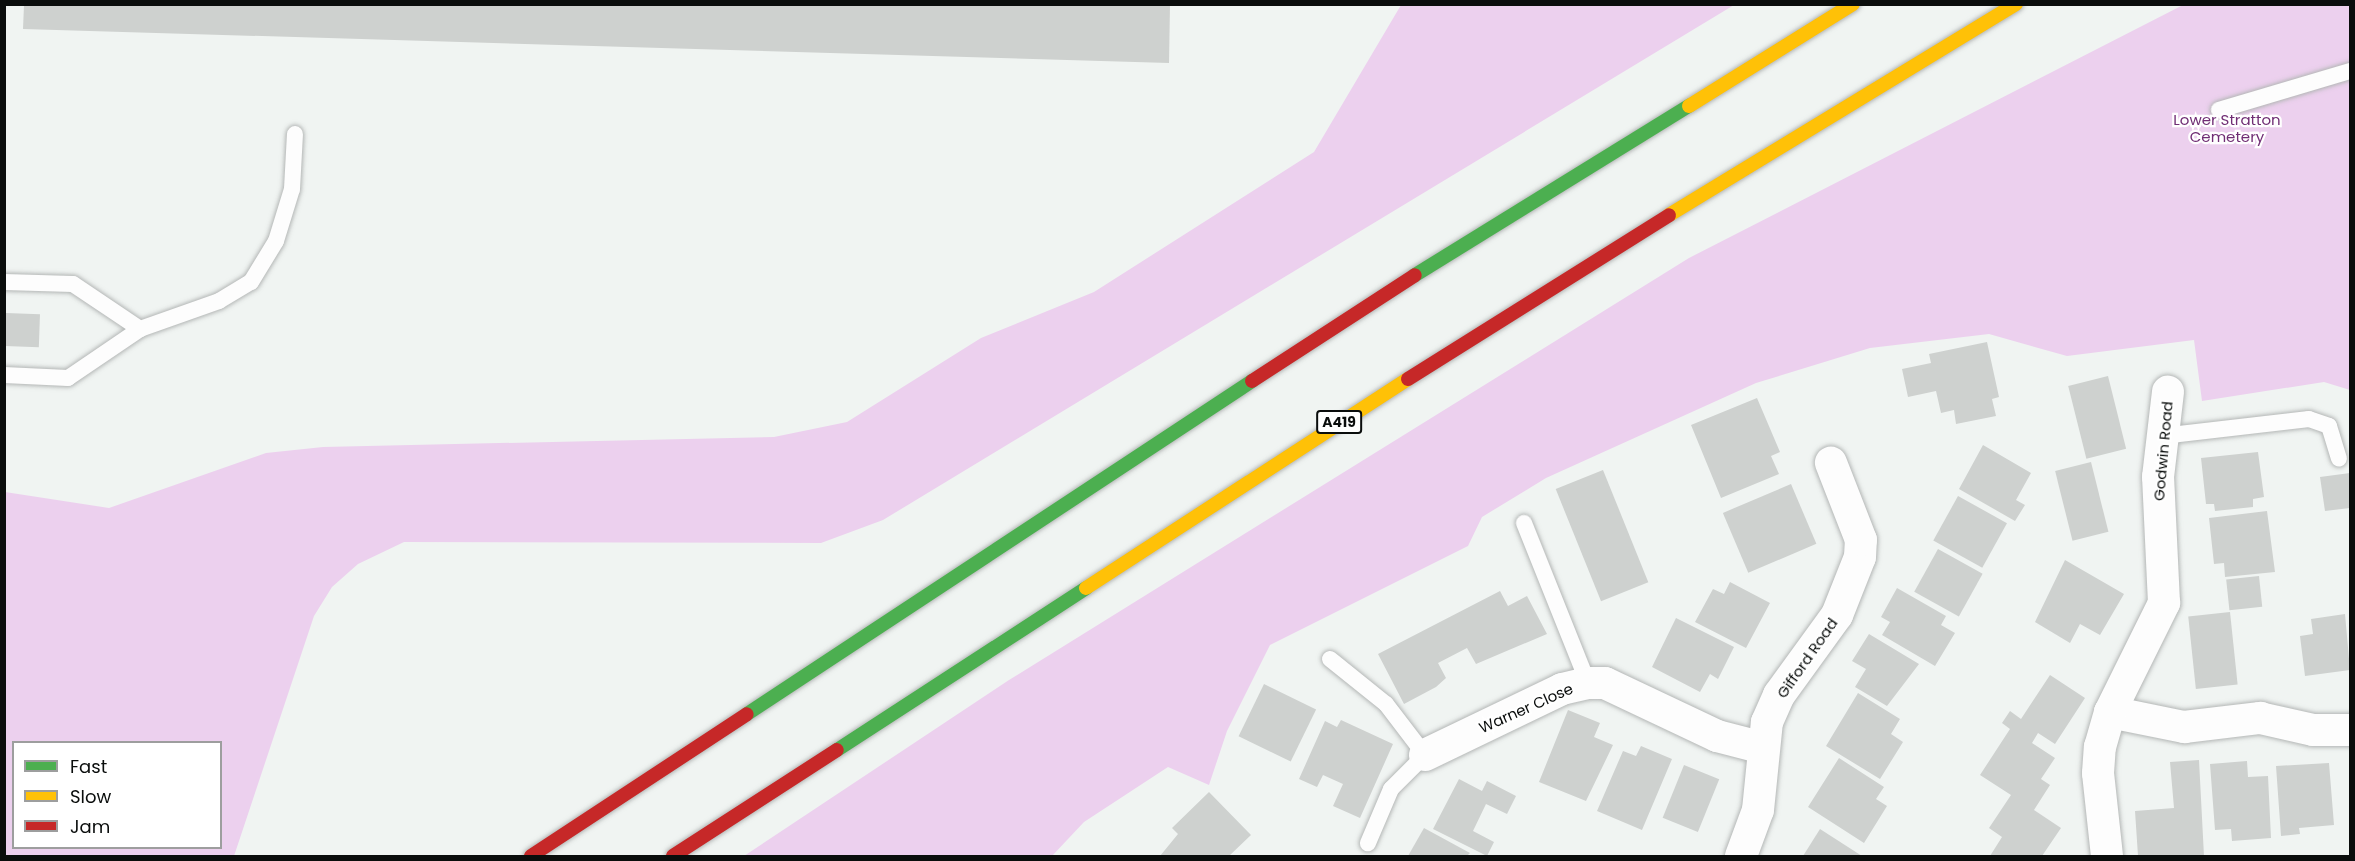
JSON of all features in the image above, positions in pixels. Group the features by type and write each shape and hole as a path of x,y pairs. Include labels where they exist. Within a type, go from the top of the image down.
{"highway":[{"path":"531,856 1380,297 1853,4"},
{"name":"A419","path":"673,856 1532,299 2016,4"}],"street":[{"name":"Godwin Road","path":"2107,856 2098,773 2110,712 2164,603 2167,572 2158,511 2162,436 2169,392"},
{"name":"Gifford Road","path":"1741,856 1758,810 1763,748 1779,695 1837,615 1860,557 1861,540 1831,463"},
{"name":"Warner Close","path":"1425,755 1563,689 1588,683 1605,683 1717,736 1763,748"},
{"path":"2110,712 2184,727 2260,718 2313,730 2350,730"}],"lane":[{"path":"2219,110 2350,71"},
{"path":"4,375 68,378 140,329 219,301 250,282 276,241 292,189 295,134"},
{"path":"4,282 73,284 140,329"},
{"path":"2162,436 2309,419 2329,426 2339,459"},
{"path":"1524,523 1588,683"},
{"path":"1330,659 1386,704 1425,755 1391,789 1368,843"}],"green space":[{"path":"1401,5 1734,5 883,520 821,543 404,542 358,564 332,587 314,616 234,856 5,856 5,492 109,508 266,453 323,447 774,437 847,422 981,338 1094,292 1314,152"},
{"name":"Lower Stratton Cemetery","path":"2183,5 2350,5 2350,390 2324,382 2202,401 2194,340 2067,356 1989,334 1870,348 1756,383 1546,478 1482,517 1468,546 1270,645 1227,731 1209,785 1168,767 1084,822 1052,856 744,856 1009,680 1689,258"}],"building":[{"path":"24,5 1170,5 1169,63 23,29"},
{"path":"6,313 40,314 39,347 5,346"},
{"path":"1987,342 1999,397 1992,399 1996,416 1956,424 1954,410 1941,413 1936,391 1908,397 1902,369 1931,363 1929,354"},
{"path":"2108,376 2126,449 2086,459 2068,386"},
{"path":"1757,398 1780,452 1771,456 1779,474 1721,498 1691,425"},
{"path":"1983,445 2031,473 2016,500 2025,505 2015,521 1959,489"},
{"path":"2258,452 2264,497 2253,499 2253,507 2215,511 2214,504 2206,504 2201,458"},
{"path":"2091,462 2108,532 2073,541 2055,471"},
{"path":"1603,470 1648,582 1601,601 1556,489"},
{"path":"2350,473 2350,508 2325,511 2320,477"},
{"path":"1791,484 1816,544 1748,573 1723,513"},
{"path":"1958,496 2007,523 1982,568 1933,541"},
{"path":"2267,511 2275,572 2225,577 2224,563 2214,564 2209,518"},
{"path":"1938,549 1983,574 1959,617 1914,592"},
{"path":"2065,560 2124,594 2100,635 2080,624 2070,643 2035,622"},
{"path":"2259,576 2262,607 2229,610 2226,579"},
{"path":"1730,582 1770,603 1746,648 1695,622 1713,589 1724,594"},
{"path":"1897,588 1946,616 1941,625 1955,633 1935,666 1882,635 1890,622 1881,617"},
{"path":"1500,591 1508,606 1527,596 1547,634 1476,664 1467,648 1438,663 1446,678 1436,687 1404,704 1378,654"},
{"path":"2230,612 2238,685 2196,689 2188,616"},
{"path":"2345,614 2350,670 2305,676 2300,636 2313,634 2311,619"},
{"path":"1676,618 1734,647 1718,679 1710,674 1700,692 1652,667"},
{"path":"1869,634 1919,664 1887,706 1855,687 1866,669 1852,661"},
{"path":"2050,675 2085,698 2055,744 2038,733 2032,743 2055,758 2041,779 2050,785 2034,810 2061,828 2042,856 1990,856 2002,837 1989,828 2011,795 1980,775 2010,729 2002,723 2010,711 2021,719"},
{"path":"1264,684 1316,709 1291,762 1239,736"},
{"path":"1858,693 1900,719 1891,734 1903,742 1880,779 1826,746"},
{"path":"1568,710 1600,723 1594,737 1613,745 1586,801 1539,782"},
{"path":"1341,720 1393,744 1360,818 1333,806 1343,784 1323,775 1317,787 1299,779 1325,721 1337,727"},
{"path":"1641,746 1672,759 1642,830 1597,811 1623,751 1636,756"},
{"path":"1839,758 1884,787 1876,799 1887,806 1864,843 1808,807"},
{"path":"2199,760 2204,856 2138,856 2135,811 2174,808 2170,762"},
{"path":"2247,761 2248,777 2268,776 2271,838 2232,841 2231,829 2215,830 2210,764"},
{"path":"2329,763 2334,825 2299,828 2300,834 2281,836 2276,766"},
{"path":"1684,765 1719,779 1698,832 1663,818"},
{"path":"1459,779 1482,791 1487,781 1516,796 1507,814 1486,804 1473,831 1494,842 1487,856 1433,829"},
{"path":"1209,792 1251,835 1229,856 1160,856 1178,834 1172,828"},
{"path":"1424,828 1470,853 1467,856 1408,856"},
{"path":"1820,829 1862,856 1803,856"}],"traffic: fast":[{"path":"1415,275 1689,106"},
{"path":"747,714 1252,381"},
{"path":"837,750 1086,588"}],"traffic: slow":[{"path":"1689,106 1853,4"},
{"path":"1669,215 2016,4"},
{"path":"1086,588 1408,379"}],"traffic: jam":[{"path":"1408,379 1669,215"},
{"path":"1252,381 1415,275"},
{"path":"531,856 747,714"},
{"path":"673,856 837,750"}]}
